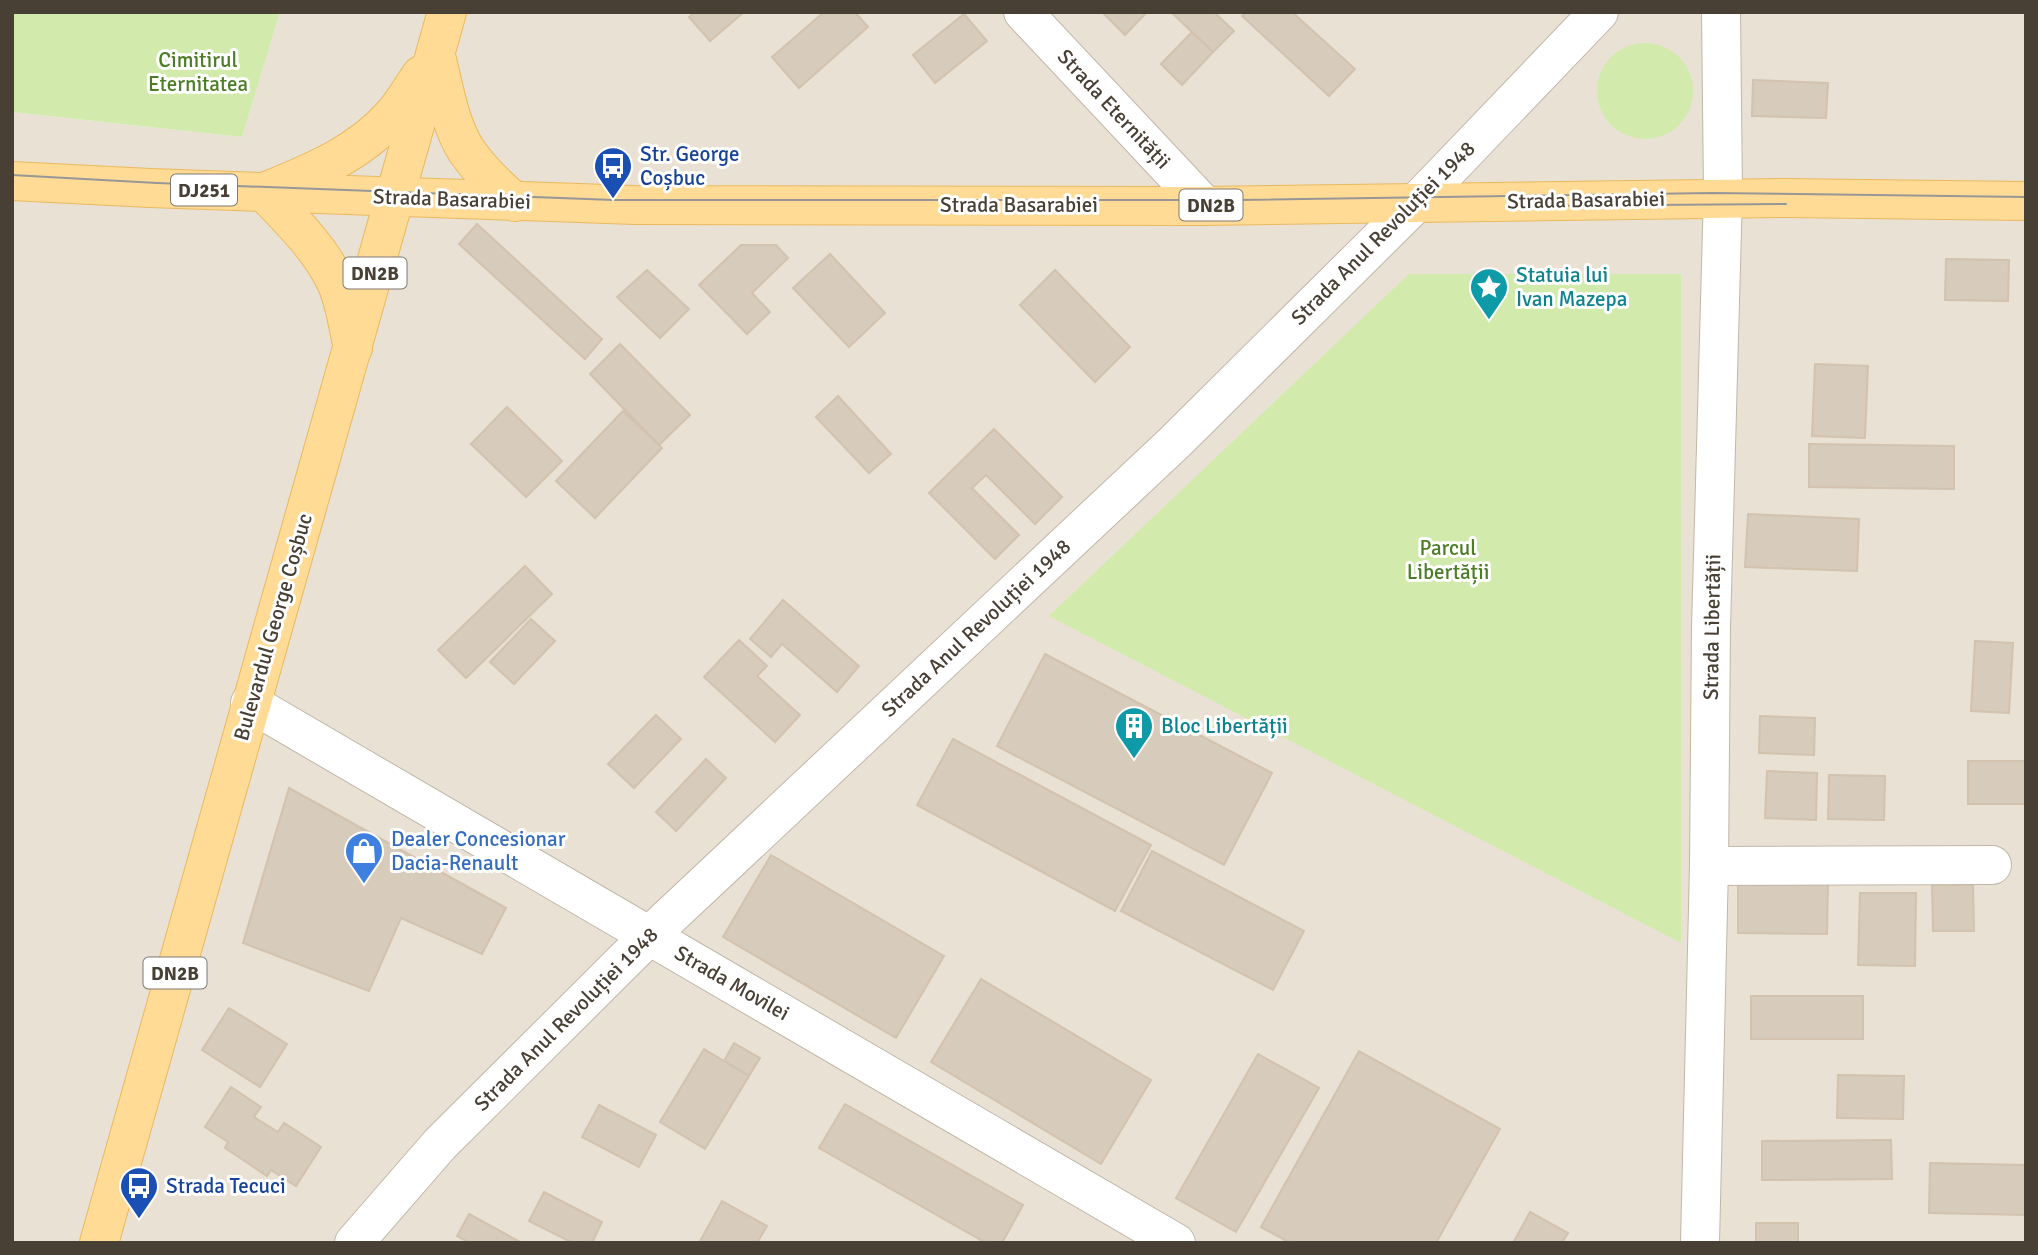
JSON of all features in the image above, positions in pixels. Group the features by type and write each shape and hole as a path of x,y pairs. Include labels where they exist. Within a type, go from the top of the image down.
{"main road":[{"name":"Bulevardul George Coșbuc","path":"100,1243 250,703 447,12"},
{"path":"353,349 336,282 318,252 299,228 264,192 335,161 365,142 393,115 436,54"},
{"path":"436,54 449,108 465,148 485,173 515,202"},
{"name":"Strada Basarabiei","path":"12,181 635,205 1415,204 1723,198 2026,201"}],"street":[{"name":"Strada Eternității","path":"1023,12 1205,205"},
{"name":"Strada Anul Revoluției 1948","path":"354,1243 440,1144 650,935 1175,442 1415,204 1599,12"},
{"name":"Strada Libertății","path":"1700,1243 1709,866 1711,628 1723,198 1721,12"},
{"name":"Strada Movilei","path":"250,703 1176,1243"},
{"path":"1709,866 1992,864"}],"shaded area":[{"path":"280,12 2026,12 2026,1243 12,1243 12,112 242,137"}],"green space":[{"name":"Cimitirul Eternitatea","path":"12,12 280,12 242,137 12,112"},
{"path":"1645,43 1663,47 1679,57 1689,73 1693,91 1689,109 1679,125 1663,135 1645,139 1627,135 1611,125 1601,109 1597,91 1601,73 1611,57 1627,47"},
{"name":"Parcul Libertății","path":"1409,274 1681,274 1681,943 1049,616"}],"building":[{"path":"695,12 744,12 710,41 689,17"},
{"path":"824,12 855,12 868,27 799,88 772,57"},
{"path":"1102,12 1147,12 1125,35"},
{"path":"1171,12 1214,12 1234,31 1213,52"},
{"path":"1246,12 1292,12 1355,69 1329,96 1242,16"},
{"path":"964,14 987,41 935,83 913,55"},
{"path":"1192,32 1213,52 1182,85 1161,64"},
{"path":"1753,80 1828,83 1826,118 1752,116"},
{"path":"477,224 602,339 585,359 459,244"},
{"path":"741,245 776,245 788,258 752,293 770,312 747,334 699,285"},
{"path":"830,254 885,313 849,347 793,288"},
{"path":"1946,259 2009,260 2008,301 1945,300"},
{"path":"647,270 689,309 660,338 617,297"},
{"path":"1055,270 1130,347 1095,382 1020,305"},
{"path":"620,344 690,415 659,445 590,374"},
{"path":"1815,364 1868,366 1865,438 1812,436"},
{"path":"838,396 891,454 869,473 816,417"},
{"path":"507,407 562,461 526,497 471,444"},
{"path":"623,411 662,448 595,518 556,481"},
{"path":"994,429 1062,497 1035,524 986,475 972,488 1019,535 995,559 929,493"},
{"path":"1809,444 1954,446 1954,489 1809,487"},
{"path":"1748,514 1859,519 1857,571 1745,567"},
{"path":"525,566 552,594 466,678 438,650"},
{"path":"783,600 859,666 837,692 782,644 771,657 750,639"},
{"path":"531,619 555,641 514,684 490,662"},
{"path":"739,640 767,666 757,676 800,715 775,742 704,677"},
{"path":"1975,641 2013,643 2009,713 1971,711"},
{"name":"Bloc Libertății","path":"1045,654 1272,773 1224,865 997,746"},
{"path":"656,715 681,739 634,788 608,764"},
{"path":"1760,716 1815,718 1814,755 1759,753"},
{"path":"953,739 1151,845 1115,911 917,805"},
{"path":"706,759 726,778 676,831 656,812"},
{"path":"1968,761 2026,761 2026,804 1968,804"},
{"path":"1767,771 1817,773 1816,820 1765,818"},
{"path":"1829,775 1885,776 1884,820 1828,819"},
{"name":"Dealer Concesionar Dacia-Renault","path":"289,788 506,908 482,954 401,918 369,991 243,943"},
{"path":"1152,851 1304,931 1273,990 1121,911"},
{"path":"771,855 944,956 896,1038 723,937"},
{"path":"1738,882 1828,883 1827,934 1738,933"},
{"path":"1932,885 1973,885 1974,931 1933,931"},
{"path":"1860,893 1916,893 1915,966 1858,965"},
{"path":"981,979 1151,1080 1101,1164 931,1062"},
{"path":"1751,996 1863,996 1863,1039 1751,1039"},
{"path":"229,1008 287,1044 260,1087 202,1050"},
{"path":"734,1043 760,1058 749,1076 724,1061"},
{"path":"704,1049 749,1076 705,1149 660,1122"},
{"path":"1359,1051 1500,1129 1436,1243 1290,1243 1261,1227"},
{"path":"1258,1054 1319,1088 1236,1232 1176,1198"},
{"path":"1838,1075 1904,1076 1903,1119 1837,1118"},
{"path":"231,1087 261,1107 254,1117 278,1132 284,1123 321,1147 296,1186 271,1170 267,1176 225,1148 228,1142 205,1127"},
{"path":"845,1104 1023,1205 1002,1243 986,1243 819,1148"},
{"path":"599,1105 656,1135 639,1167 582,1137"},
{"path":"1891,1140 1892,1179 1762,1180 1762,1141"},
{"path":"1930,1163 2026,1165 2026,1215 1929,1213"},
{"path":"544,1192 602,1222 592,1243 573,1243 529,1221"},
{"path":"722,1201 767,1226 757,1243 699,1243"},
{"path":"1530,1212 1568,1233 1562,1243 1513,1243"},
{"path":"469,1214 522,1243 470,1243 457,1236"},
{"path":"1756,1223 1798,1223 1798,1243 1756,1243"}],"tram line":[{"path":"12,175 613,200 1239,200 1712,193 2026,197"},
{"path":"1510,206 1786,204"}],"place":[{"name":"Str. George Coșbuc","path":"613,200"},
{"name":"Statuia lui Ivan Mazepa","path":"1489,321"},
{"name":"Bloc Libertății","path":"1134,760"},
{"name":"Dealer Concesionar Dacia-Renault","path":"364,885"},
{"name":"Strada Tecuci","path":"139,1220"}]}
